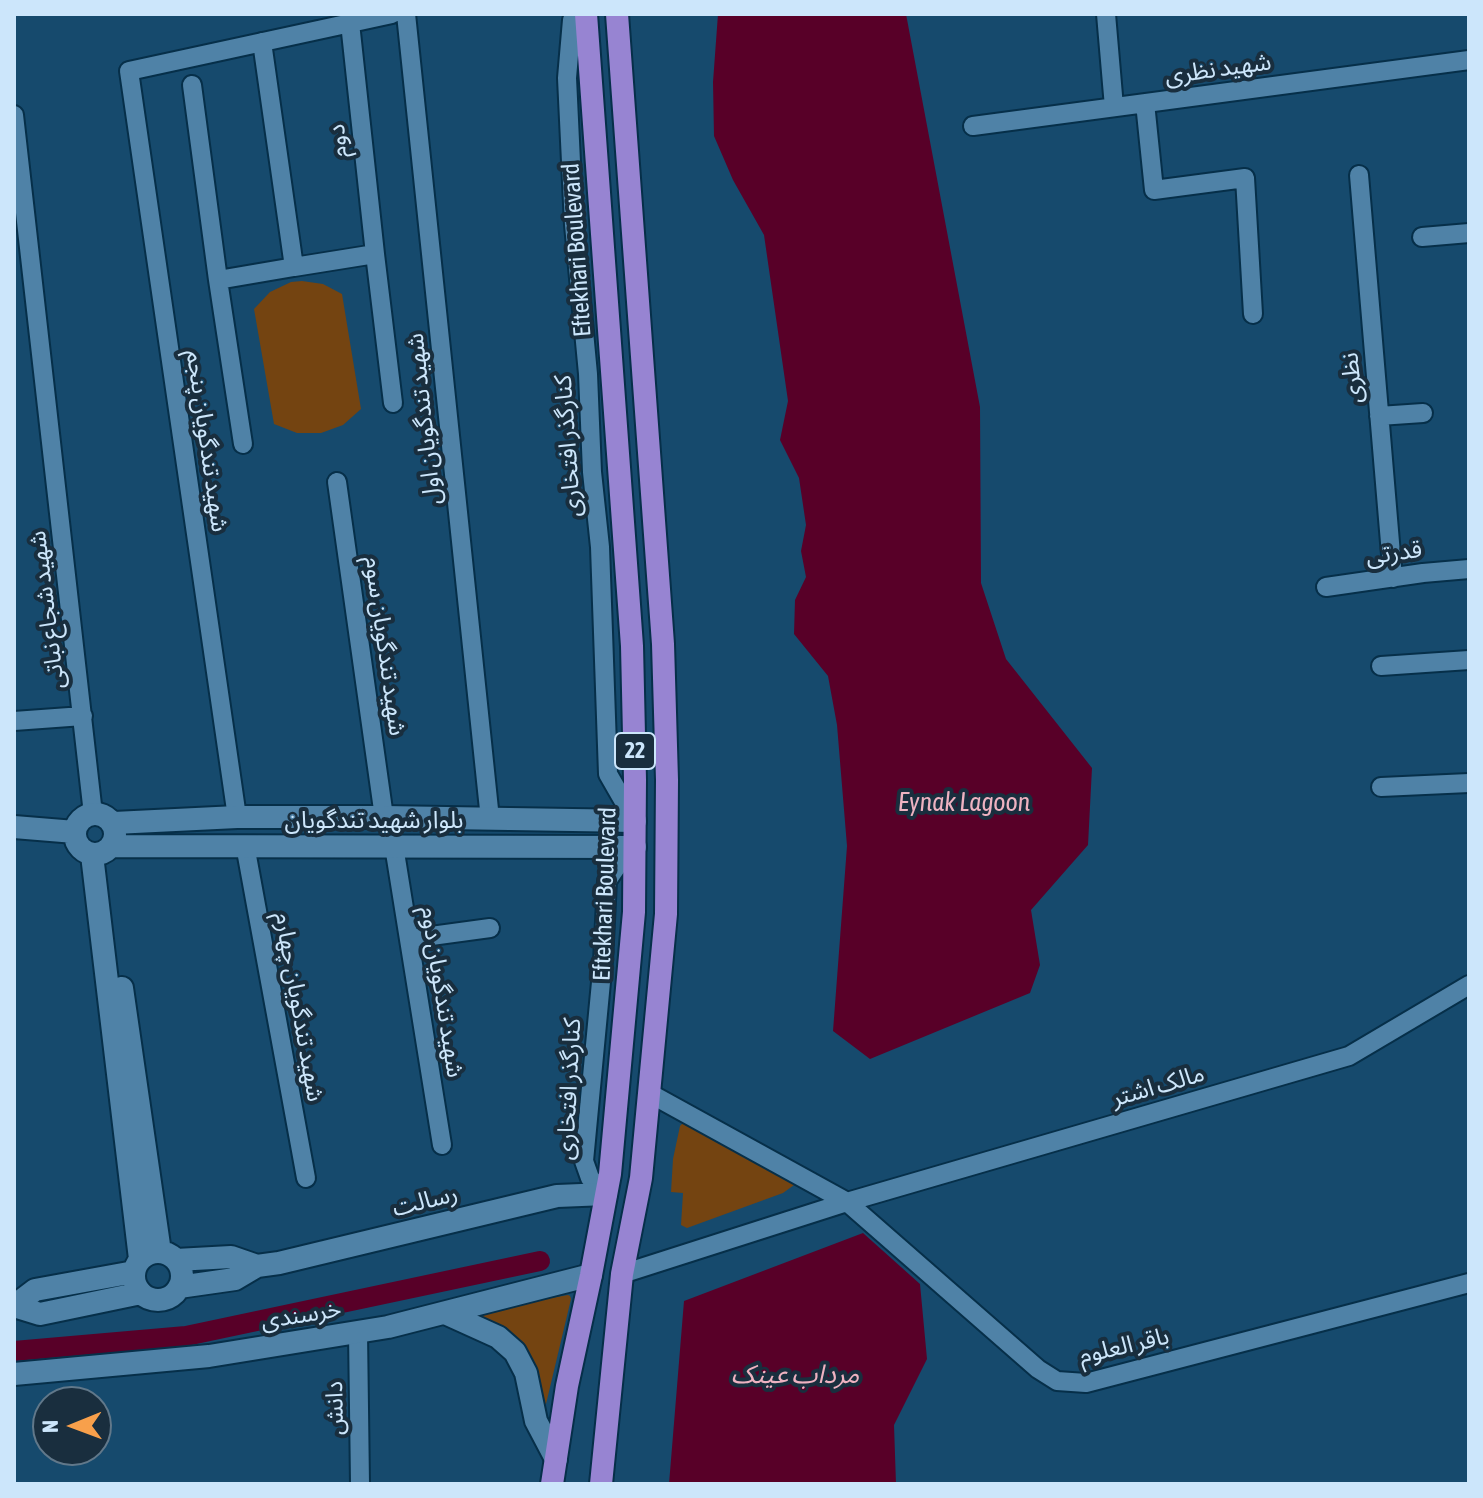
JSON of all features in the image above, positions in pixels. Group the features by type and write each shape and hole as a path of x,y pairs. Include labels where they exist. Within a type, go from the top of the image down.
{"highway":[{"name":"Eftekhari Boulevard","path":"552,1484 567,1386 606,1194 634,912 632,646 586,14"},
{"name":"22","path":"601,1484 622,1274 641,1178 666,914 667,780 663,644 617,14"}],"street":[{"path":"294,267 262,42 392,14"},
{"name":"شهید تندگویان اول","path":"406,14 490,819"},
{"name":"کنارگذر افتخاری","path":"576,14 572,20 567,78 574,225 600,547 608,774 635,821"},
{"path":"1106,14 1114,107"},
{"name":"دوم","path":"350,23 393,403"},
{"name":"شهید تندگویان پنجم","path":"237,817 129,71 262,42"},
{"name":"شهید نظری","path":"973,126 1469,60"},
{"path":"192,85 243,444"},
{"path":"1145,103 1154,190 1245,178 1253,314"},
{"name":"شهید شجاع نباتی","path":"14,115 17,165 83,716 103,838"},
{"name":"نظری","path":"1359,175 1393,578"},
{"path":"1422,237 1469,233"},
{"path":"218,280 375,254"},
{"path":"1379,416 1423,413"},
{"name":"شهید تندگویان سوم","path":"337,482 384,817"},
{"name":"قدرتی","path":"1326,587 1469,569"},
{"path":"1381,666 1469,660"},
{"path":"14,721 83,716"},
{"path":"1381,787 1469,783"},
{"path":"14,827 75,832 84,817 103,838 150,1267 180,1267 182,1276 179,1287"},
{"name":"بلوار شهید تندگویان","path":"103,838 141,822 237,817 635,821"},
{"path":"571,847 572,820"},
{"path":"141,822 133,834 142,845"},
{"name":"بلوار شهید تندگویان","path":"103,838 142,845 635,847"},
{"name":"شهید تندگویان چهارم","path":"245,845 306,1178"},
{"name":"شهید تندگویان دوم","path":"394,846 442,1145"},
{"path":"409,939 490,928"},
{"name":"مالک اشتر","path":"847,1202 1349,1056 1469,985"},
{"name":"باقر العلوم","path":"649,1093 847,1202 1038,1369 1057,1381 1086,1383 1469,1283"},
{"name":"رسالت","path":"150,1267 150,1299 162,1300 179,1287 235,1279 257,1266 557,1196 606,1194"},
{"path":"622,1274 847,1202"},
{"name":"رسالت","path":"14,1306 40,1314 150,1267 231,1257 257,1266"},
{"name":"خرسندی","path":"14,1374 209,1356 388,1327 591,1275"},
{"path":"445,1313 498,1337 515,1352 526,1373 536,1421 556,1459"},
{"name":"دانش","path":"358,1332 360,1484"}],"shaded area":[{"path":"291,282 323,284 342,294 361,409 343,425 321,433 297,433 274,424 254,309 270,292"},
{"path":"684,1122 794,1185 783,1193 687,1228 681,1225 683,1193 671,1192 673,1159 680,1126"},
{"path":"568,1295 571,1299 546,1404 543,1403 520,1340 506,1327 484,1318 481,1313"}],"water":[{"name":"Eynak Lagoon","path":"718,14 906,14 980,407 981,583 1006,659 1092,768 1088,845 1031,910 1040,965 1030,993 870,1059 833,1031 847,846 837,725 828,676 794,634 795,600 806,577 801,551 806,525 799,478 780,440 788,401 764,235 733,180 714,136 713,82"},
{"name":"مرداب عینک","path":"863,1233 920,1284 927,1359 894,1425 896,1484 669,1484 684,1301"}],"waterway":[{"path":"14,1351 186,1336 540,1261"}]}
